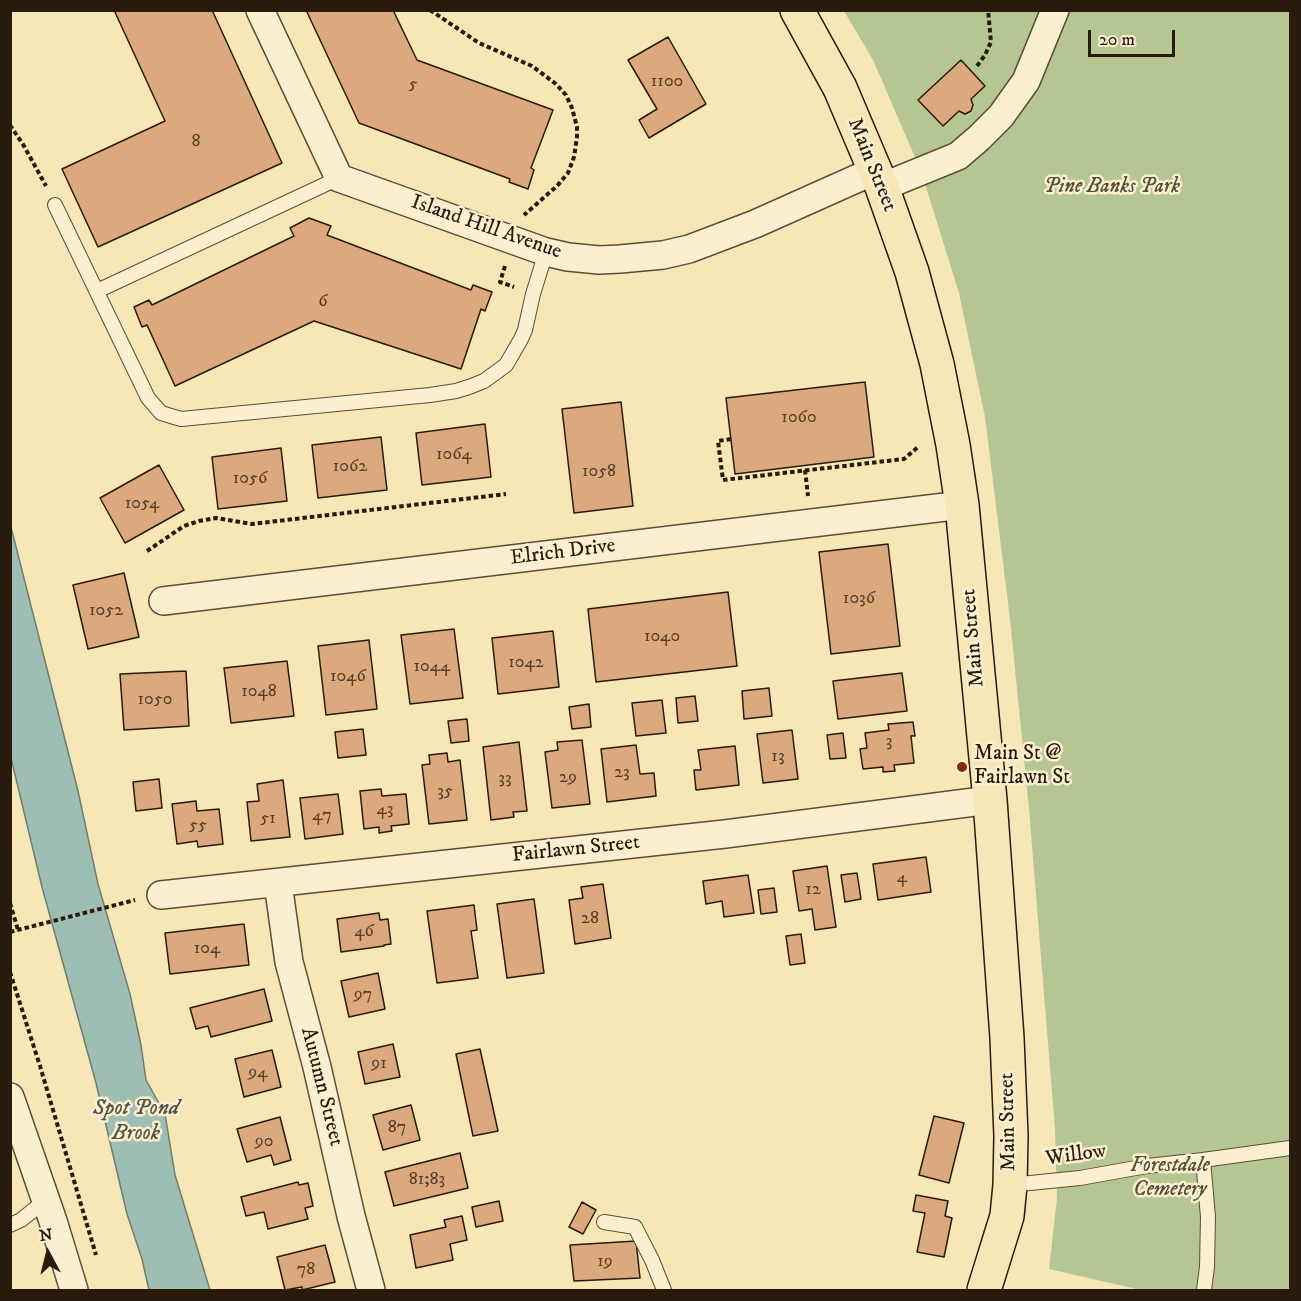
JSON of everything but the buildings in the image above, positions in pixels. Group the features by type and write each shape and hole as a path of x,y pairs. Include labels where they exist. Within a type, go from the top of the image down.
{"main road":[{"name":"Main Street","path":"797,10 834,75 879,179 912,272 937,364 962,505 990,800 1007,1038 1011,1136 1007,1216 984,1290"}],"street":[{"path":"260,10 339,178"},
{"name":"Island Hill Avenue","path":"339,178 513,241 568,257 598,260 620,259 663,255 689,249 879,179 958,156 1001,116 1026,81 1055,10"},
{"name":"Elrich Drive","path":"163,601 962,505"},
{"name":"Fairlawn Street","path":"161,895 725,834 990,800"},
{"name":"Autumn Street","path":"278,883 289,962 371,1290"},
{"path":"10,1097 74,1290"}],"lane":[{"path":"97,291 339,178"},
{"path":"55,205 148,398 161,413 181,419 430,395 456,391 484,381 506,365 516,349 525,330 546,252"},
{"name":"Willow","path":"1010,1185 1080,1178 1147,1166 1290,1148"},
{"path":"1203,1160 1208,1217 1204,1290"},
{"path":"10,1225 21,1220 46,1200"},
{"path":"604,1222 635,1227 664,1290"}],"path":[{"path":"430,10 479,43 532,66 556,84 566,95 572,108 577,137 574,157 568,173 557,186 522,216 500,282 533,294"},
{"path":"977,66 990,42 987,10"},
{"path":"10,125 33,161 55,205"},
{"path":"731,439 718,441 723,480 904,459 918,447"},
{"path":"147,551 184,526 216,518 252,524 506,494"},
{"path":"10,903 18,930"},
{"path":"10,933 124,903"},
{"path":"10,972 98,1263"}],"green space":[{"name":"Pine Banks Park","path":"844,11 1290,11 1290,1290 1141,1290 1049,1269 1057,1198 1055,1129 1029,809 1010,619 985,417 959,293 921,171 873,60"}],"water":[{"name":"Spot Pond Brook","path":"11,527 78,791 98,884 130,994 146,1080 165,1114 175,1175 210,1290 149,1290 142,1259 127,1214 96,1083 42,887 11,758"}],"place":[{"name":"Main St @ Fairlawn St","path":"962,767"}],"park label":[{"name":"Forestdale Cemetery","path":"1170,1179"}]}
